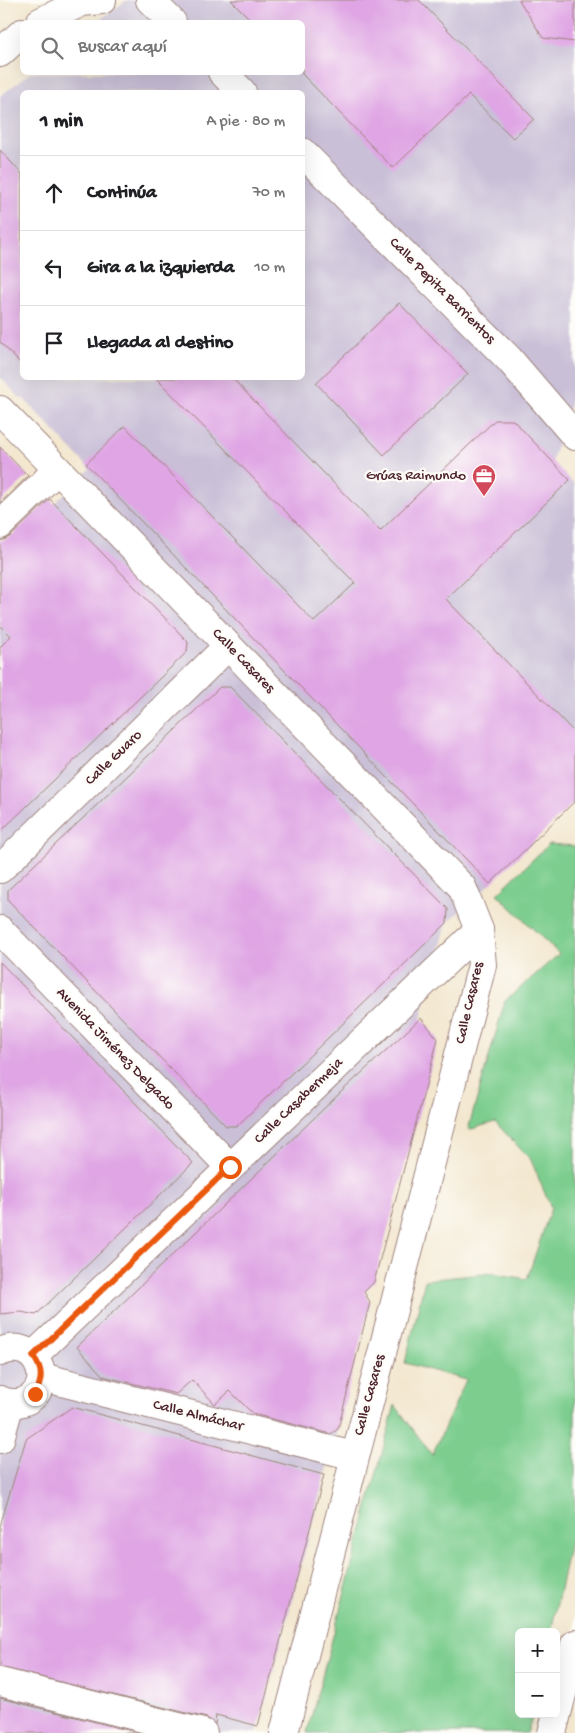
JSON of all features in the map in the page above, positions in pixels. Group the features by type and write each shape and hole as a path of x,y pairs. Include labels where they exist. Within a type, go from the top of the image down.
{"main road":[{"path":"44,20 82,2 102,0"},
{"path":"150,0 170,20"},
{"path":"0,53 20,35"},
{"path":"225,75 240,90"},
{"name":"Calle Pepita Barrientos","path":"305,155 509,358 575,436"},
{"name":"Calle Casares","path":"0,410 462,887 478,930 482,965 284,1733"},
{"path":"0,525 57,470"},
{"name":"Calle Guaro","path":"0,869 228,646"},
{"name":"Avenida Jiménez Delgado","path":"0,930 230,1167"},
{"name":"Calle Casabermeja","path":"5,1401 19,1403 28,1400 35,1394 40,1386 38,1366 230,1167 478,930"},
{"name":"Calle Almáchar","path":"0,1352 9,1348 18,1348 26,1351 38,1366 354,1456"},
{"path":"0,1439 5,1401"},
{"path":"552,1733 575,1644"},
{"path":"0,1682 203,1733"}],"shaded area":[{"path":"127,0 575,0 575,388 552,461 575,485 575,801 447,923 421,1018 438,1039 374,1282 364,1292 370,1302 369,1309 257,1733 0,1733 0,556 90,469 23,398 21,399 0,377 0,96 28,75 305,75 305,20 100,20"}],"green space":[{"path":"549,844 575,846 575,1518 552,1628 515,1628 515,1718 532,1718 527,1733 307,1733 395,1405 432,1455 466,1380 405,1363 425,1280 492,1273 527,1279 551,1208 531,1160 495,1122 468,1130 505,1001 559,954 497,894"}],"building":[{"path":"231,0 419,0 534,119 513,138 469,95 393,168 303,75 305,75 305,20 251,20"},
{"path":"519,0 575,0 575,42 543,38"},
{"path":"0,150 20,172 20,363 0,342"},
{"path":"399,303 468,374 384,455 316,383"},
{"path":"158,380 234,380 380,531 495,420 513,420 570,480 446,599 575,733 575,801 490,884 86,464 125,426 314,622 355,583"},
{"path":"0,447 28,476 0,503"},
{"path":"50,499 188,642 187,652 0,832 0,647 11,636 0,625 0,540 11,536"},
{"path":"220,687 230,687 448,909 447,923 237,1126 226,1126 8,900 8,890"},
{"path":"0,962 193,1163 36,1315 21,1312 0,1314"},
{"path":"421,1018 438,1039 374,1282 364,1292 370,1302 338,1429 331,1434 253,1414 230,1391 215,1404 192,1380 176,1394 103,1376 77,1347 341,1092"},
{"path":"72,1407 324,1475 258,1726 216,1715 215,1724 207,1718 0,1667 0,1527 2,1519 26,1439"},
{"path":"0,1698 139,1733 0,1733"}],"place":[{"name":"Grúas Raimundo","path":"484,497"}],"route":[{"path":"35,1394 40,1386 42,1377 38,1362 33,1356 230,1167"}]}
